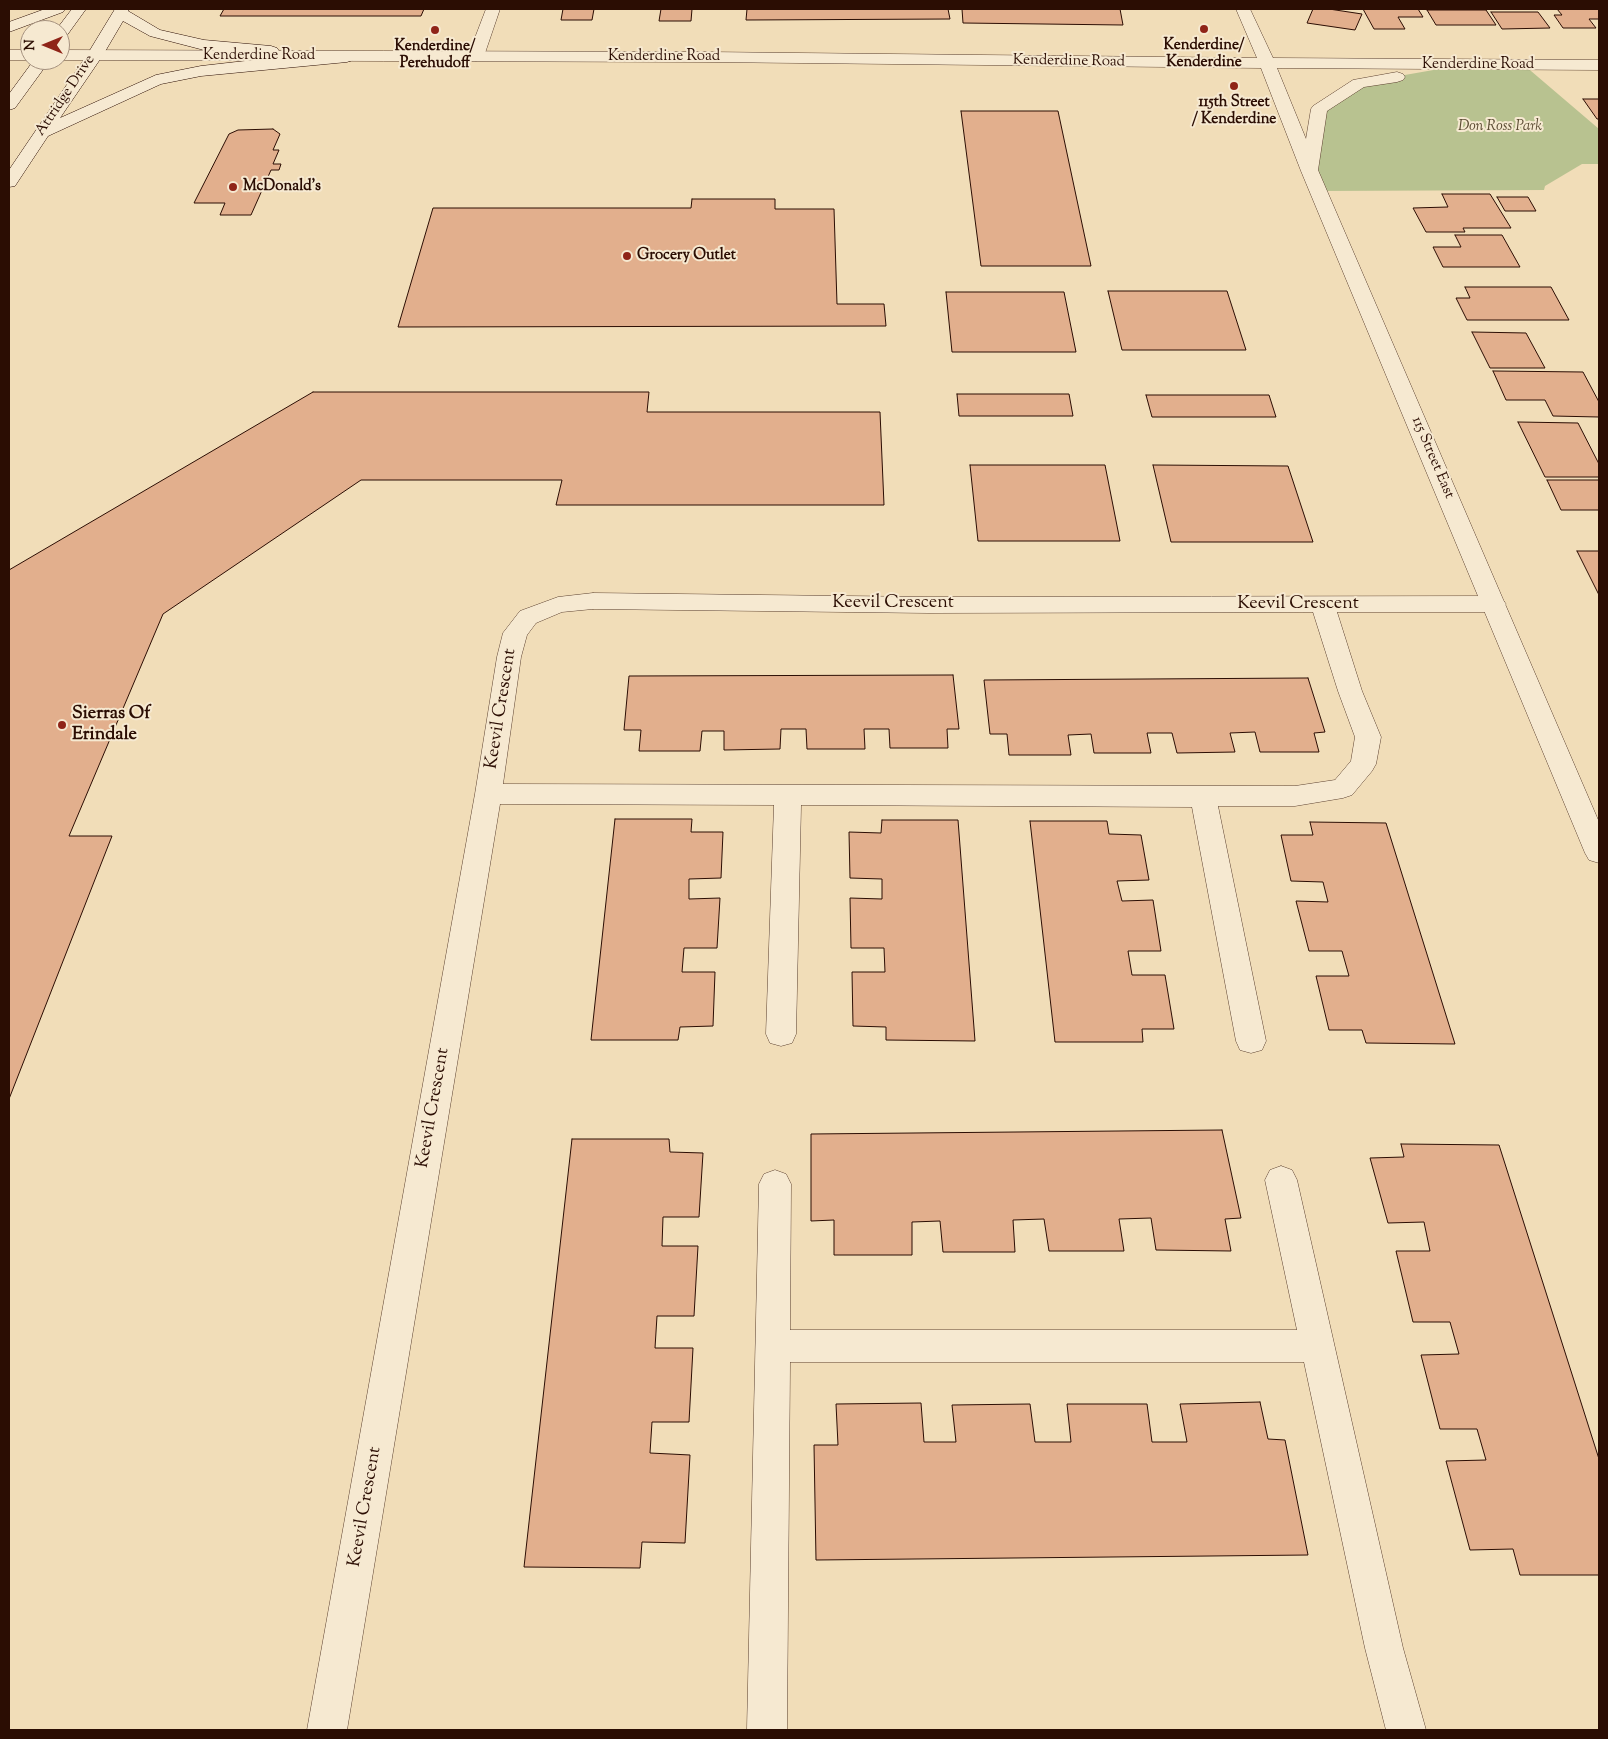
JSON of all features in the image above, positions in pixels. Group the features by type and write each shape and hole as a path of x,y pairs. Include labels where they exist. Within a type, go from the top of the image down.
{"street":[{"path":"9,27 58,9"},
{"path":"70,21 79,9"},
{"path":"476,56 493,9"},
{"path":"1243,9 1268,63"},
{"path":"121,11 156,33 204,45 347,56"},
{"name":"Attridge Drive","path":"9,182 95,55 121,11"},
{"name":"Kenderdine Road","path":"70,55 707,56 1599,65"},
{"path":"40,134 156,80 246,66 347,56"},
{"name":"115 Street East","path":"1268,63 1310,171 1599,853"},
{"path":"1310,171 1319,109 1359,83 1462,65"},
{"path":"9,105 35,70"},
{"name":"Keevil Crescent","path":"328,1730 488,794 509,657 514,633 528,617 558,605 594,602 928,605 1494,604"},
{"path":"488,794 1203,797 1295,796 1343,788 1363,764 1368,737 1350,691 1323,605"},
{"path":"781,1034 788,795"},
{"path":"1203,797 1251,1041"},
{"path":"1281,1180 1384,1648 1406,1730"},
{"path":"767,1730 775,1184"},
{"path":"772,1346 1318,1346"}],"green space":[{"name":"Don Ross Park","path":"1462,65 1524,65 1599,129 1599,164 1582,164 1545,186 1544,190 1319,191 1310,171 1319,109 1359,83"}],"building":[{"path":"224,9 424,9 421,16 220,16"},
{"path":"563,9 594,9 592,20 561,20"},
{"path":"661,9 692,9 691,21 659,21"},
{"path":"747,9 948,9 950,19 746,20"},
{"path":"962,9 1120,9 1123,25 963,23"},
{"path":"1313,9 1329,9 1362,14 1355,30 1307,23"},
{"path":"1363,9 1418,9 1423,17 1398,17 1405,29 1374,29"},
{"path":"1557,9 1599,9 1599,19 1589,19 1596,28 1563,28 1554,15 1562,15"},
{"path":"1427,10 1486,10 1496,25 1436,25"},
{"path":"1491,12 1538,12 1550,28 1502,29"},
{"path":"1583,99 1599,99 1599,119 1597,119"},
{"path":"961,111 1058,111 1091,266 981,266"},
{"name":"McDonald's","path":"273,129 280,134 273,150 279,150 273,164 281,164 279,170 271,170 251,215 220,215 225,203 194,203 229,134 238,130"},
{"path":"1442,194 1490,194 1511,228 1463,228 1465,232 1426,232 1413,208 1448,207"},
{"path":"1497,197 1528,197 1536,211 1505,211"},
{"name":"Grocery Outlet","path":"692,199 775,199 775,209 834,209 837,304 884,304 886,326 398,327 433,208 691,208"},
{"path":"1455,235 1502,235 1520,267 1443,267 1433,247 1461,247"},
{"path":"1465,287 1551,287 1569,320 1467,320 1456,298 1470,298"},
{"path":"1108,291 1227,291 1246,350 1122,350"},
{"path":"946,292 1064,292 1076,352 952,352"},
{"path":"1472,332 1526,333 1545,368 1490,368"},
{"path":"1493,371 1583,372 1599,402 1599,417 1553,416 1545,400 1506,400"},
{"name":"Sierras Of Erindale","path":"313,392 649,392 647,412 880,412 884,505 556,505 562,480 361,480 163,614 69,836 112,836 9,1099 9,570"},
{"path":"957,394 1069,394 1073,416 959,416"},
{"path":"1146,395 1269,395 1276,417 1152,417"},
{"path":"1518,422 1578,423 1599,464 1599,477 1545,477"},
{"path":"970,465 1105,465 1120,541 978,541"},
{"path":"1153,465 1288,466 1313,542 1171,542"},
{"path":"1547,480 1599,480 1599,510 1561,510"},
{"path":"1577,551 1599,551 1599,595"},
{"path":"953,675 959,729 947,729 948,748 890,748 889,729 864,729 865,749 807,749 806,729 781,729 780,749 724,750 724,731 702,731 700,751 639,751 641,730 624,730 629,676"},
{"path":"1308,678 1325,732 1314,733 1319,752 1260,752 1255,732 1230,733 1235,752 1177,753 1172,733 1147,733 1151,753 1094,753 1091,734 1068,735 1071,755 1009,755 1007,734 990,734 984,680"},
{"path":"615,819 692,819 691,832 723,832 721,878 689,879 689,899 720,898 717,948 684,948 682,972 715,972 713,1026 680,1027 678,1040 591,1040"},
{"path":"882,820 958,820 975,1041 886,1040 886,1027 853,1026 852,972 885,972 884,948 851,948 850,898 882,899 882,879 850,878 849,832 881,833"},
{"path":"1030,821 1107,821 1109,834 1141,835 1149,880 1117,881 1122,901 1153,900 1161,951 1128,951 1132,975 1165,975 1174,1029 1142,1029 1143,1042 1055,1042"},
{"path":"1310,822 1386,823 1455,1044 1366,1043 1362,1030 1329,1030 1316,976 1349,976 1342,951 1309,951 1296,901 1328,902 1323,882 1291,881 1281,835 1313,835"},
{"path":"1222,1130 1241,1218 1225,1219 1231,1251 1156,1250 1151,1218 1119,1219 1124,1251 1049,1251 1044,1219 1013,1220 1015,1252 943,1252 940,1221 912,1222 912,1255 834,1255 834,1220 811,1221 811,1134"},
{"path":"572,1139 669,1139 670,1152 703,1153 699,1217 663,1217 662,1246 698,1246 694,1316 657,1316 655,1348 693,1348 689,1422 652,1422 650,1453 690,1455 685,1543 642,1542 640,1568 524,1567"},
{"path":"1401,1144 1499,1145 1599,1459 1599,1575 1520,1575 1513,1549 1470,1550 1446,1461 1486,1460 1477,1429 1440,1429 1421,1355 1459,1354 1450,1322 1413,1322 1396,1251 1430,1251 1424,1222 1388,1223 1370,1158 1404,1157"},
{"path":"1260,1402 1268,1439 1285,1440 1308,1555 816,1560 814,1445 838,1445 836,1404 921,1403 924,1442 956,1442 952,1405 1030,1404 1035,1442 1071,1442 1067,1404 1147,1404 1152,1442 1187,1442 1180,1404"}],"place":[{"name":"Kenderdine/ Kenderdine","path":"1204,29"},
{"name":"Kenderdine/ Perehudoff","path":"435,30"},
{"name":"115th Street / Kenderdine","path":"1234,86"},
{"name":"McDonald's","path":"233,187"},
{"name":"Grocery Outlet","path":"627,256"},
{"name":"Sierras Of Erindale","path":"62,725"}]}
